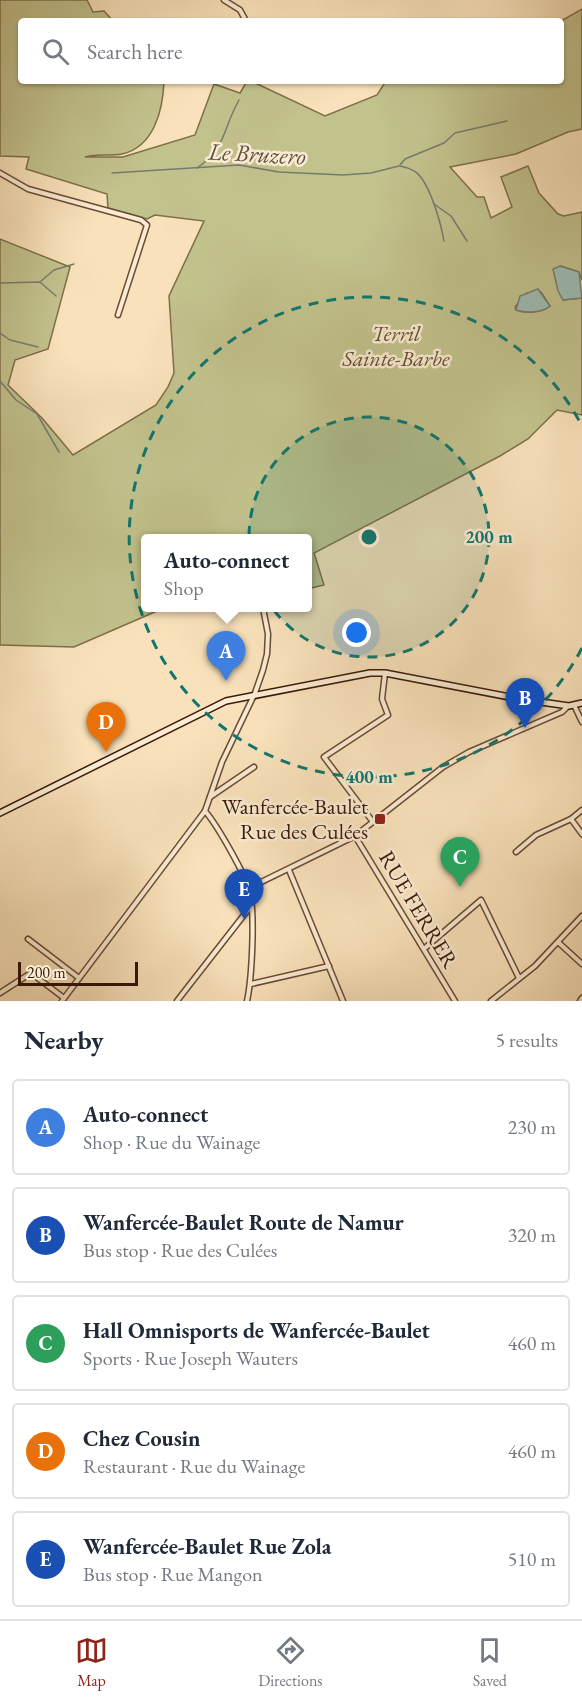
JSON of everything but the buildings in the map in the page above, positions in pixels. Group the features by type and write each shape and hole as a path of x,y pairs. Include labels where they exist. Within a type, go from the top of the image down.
{"main road":[{"path":"0,813 166,728 226,701 255,693 370,673 385,673 572,705 582,704"}],"street":[{"path":"224,0 240,10 244,18"},
{"path":"0,173 28,189 141,220 147,225 118,315"},
{"path":"0,993 31,974 63,999 178,850 205,811 222,762 255,693 267,654 268,634 263,612"},
{"path":"373,822 324,757 388,715 382,699 385,673"},
{"path":"249,888 355,836 443,767 515,730 562,712 572,705 582,722"},
{"path":"210,797 254,768"},
{"path":"516,852 536,835 571,819 582,810"},
{"path":"205,811 249,888 251,984 247,1001"},
{"path":"571,819 582,834"},
{"name":"RUE FERRER","path":"355,836 425,948 455,1001"},
{"path":"289,870 343,1001"},
{"path":"425,948 481,900 519,978"},
{"path":"179,1000 251,905"},
{"path":"491,1001 559,943 582,916"},
{"path":"28,939 78,978"},
{"path":"559,943 582,964"},
{"path":"251,984 329,966"}],"green space":[{"name":"Terril Sainte-Barbe","path":"0,0 87,0 93,12 104,11 110,18 18,18 18,84 164,84 159,115 155,126 142,144 122,154 85,157 123,157 195,135 214,84 240,93 245,84 257,84 325,116 377,95 384,84 564,84 564,19 582,9 582,129 568,132 516,154 450,167 477,197 484,197 491,218 512,207 501,177 528,166 539,193 558,214 564,216 582,212 582,280 579,272 561,266 563,300 582,298 582,415 557,410 528,439 500,456 314,553 324,585 312,588 312,534 141,534 141,612 155,612 74,647 0,645 0,239 70,267 48,349 15,360 8,385 42,418 73,455 156,405 168,387 174,373 169,296 204,221 155,215 147,219 108,208 107,194 26,169 29,157 0,156","holes":["541,292 550,306 543,310 529,312 516,310 515,307 527,293"]}],"water":[{"path":"560,266 579,272 582,298 563,300 558,291 553,269"},
{"path":"538,289 550,306 534,312 516,310 520,296"}],"waterway":[{"path":"197,168 214,153 219,145 239,100"},
{"path":"400,165 405,159 444,143 455,133 507,121"},
{"name":"Le Bruzero","path":"112,173 239,165 279,172 343,175 371,173 399,166"},
{"path":"400,166 414,171 425,183 437,213 444,241"},
{"path":"434,204 451,216 467,241"},
{"path":"41,281 54,270 74,264"},
{"path":"0,283 40,282 56,296"},
{"path":"0,333 10,340 38,347"},
{"path":"0,381 16,400 37,414 59,452"}],"place":[{"name":"Auto-connect","path":"226,681"},
{"name":"Wanfercée-Baulet Route de Namur","path":"525,728"},
{"name":"Chez Cousin","path":"106,752"},
{"name":"Wanfercée-Baulet Rue des Culées","path":"380,819"},
{"name":"Hall Omnisports de Wanfercée-Baulet","path":"460,887"},
{"name":"Wanfercée-Baulet Rue Zola","path":"244,919"}]}
